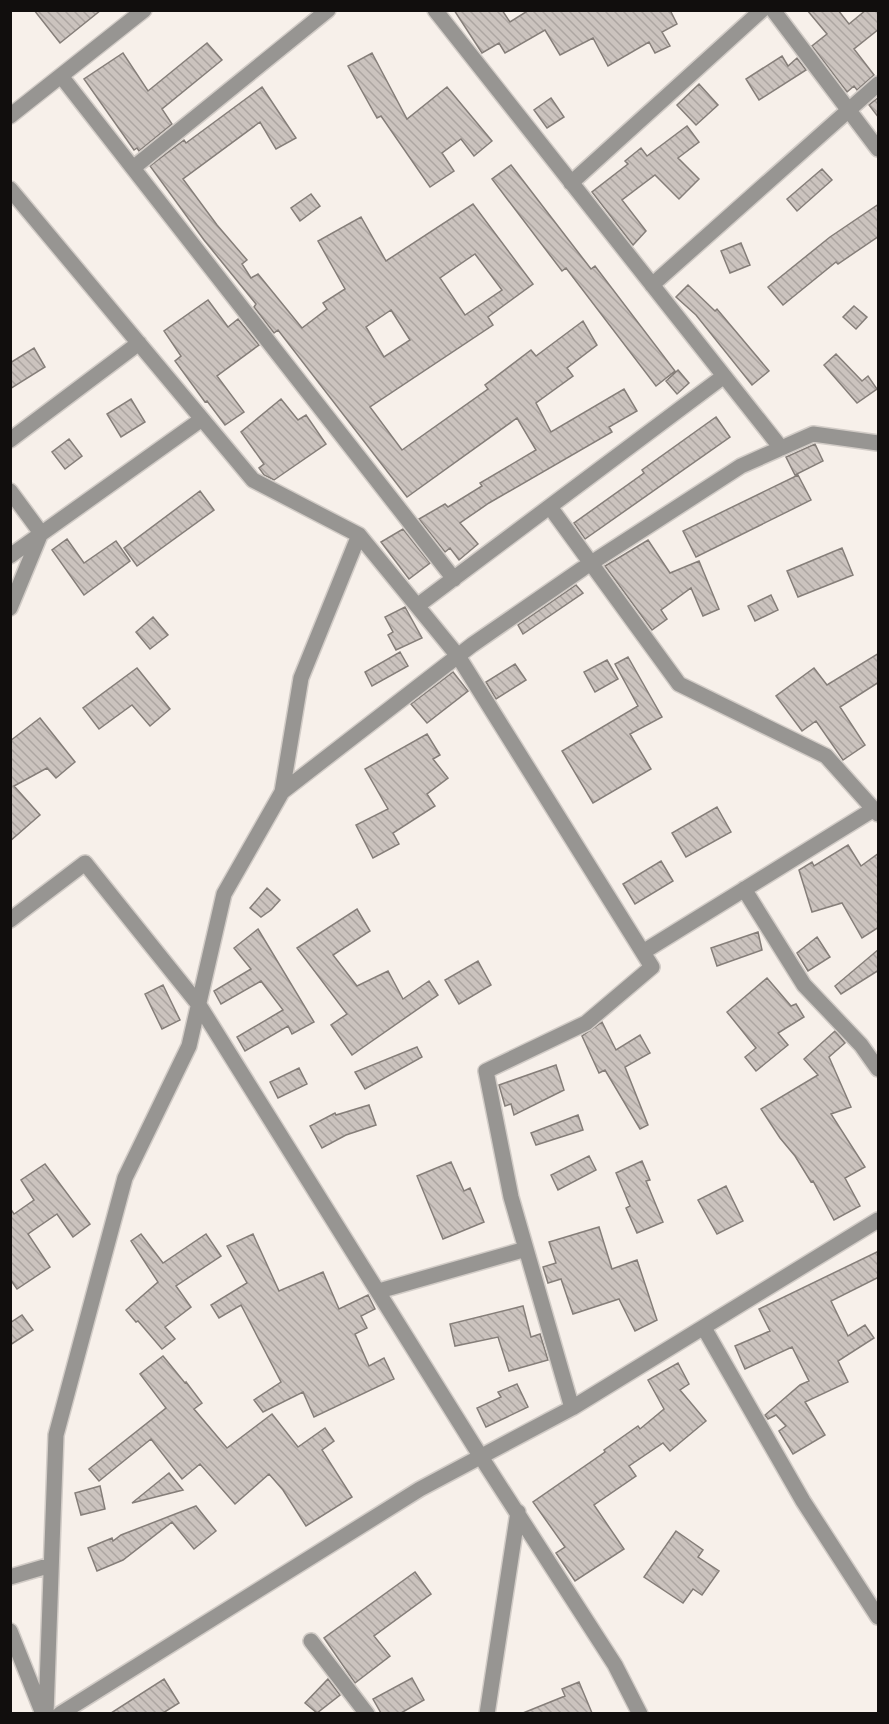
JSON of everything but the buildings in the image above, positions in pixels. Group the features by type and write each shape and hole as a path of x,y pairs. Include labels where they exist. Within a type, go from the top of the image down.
{"street":[{"path":"10,116 144,10"},
{"path":"133,168 328,10"},
{"path":"435,10 781,448"},
{"path":"571,183 762,10"},
{"path":"773,10 879,149"},
{"path":"61,76 454,579"},
{"path":"652,285 879,84"},
{"path":"10,189 253,480 358,535 417,606 458,656 652,967 586,1023 486,1071 512,1197 572,1408"},
{"path":"10,440 139,343"},
{"path":"417,606 724,376"},
{"path":"10,556 202,418"},
{"path":"282,792 458,656 591,563 741,466 813,434 879,443"},
{"path":"10,491 41,533"},
{"path":"550,507 680,684 826,756 876,812 643,952"},
{"path":"10,608 41,533"},
{"path":"45,1713 56,1436 125,1178 189,1046 224,894 282,792 301,678 358,535"},
{"path":"10,920 85,863 199,1005 481,1457 615,1665 640,1713"},
{"path":"744,890 804,985 861,1045 879,1069"},
{"path":"60,1713 420,1489 572,1408 879,1220"},
{"path":"379,1291 526,1248"},
{"path":"704,1328 803,1501 879,1617"},
{"path":"487,1713 518,1512"},
{"path":"10,1577 51,1565"},
{"path":"10,1630 45,1713"},
{"path":"311,1641 367,1713"}]}
